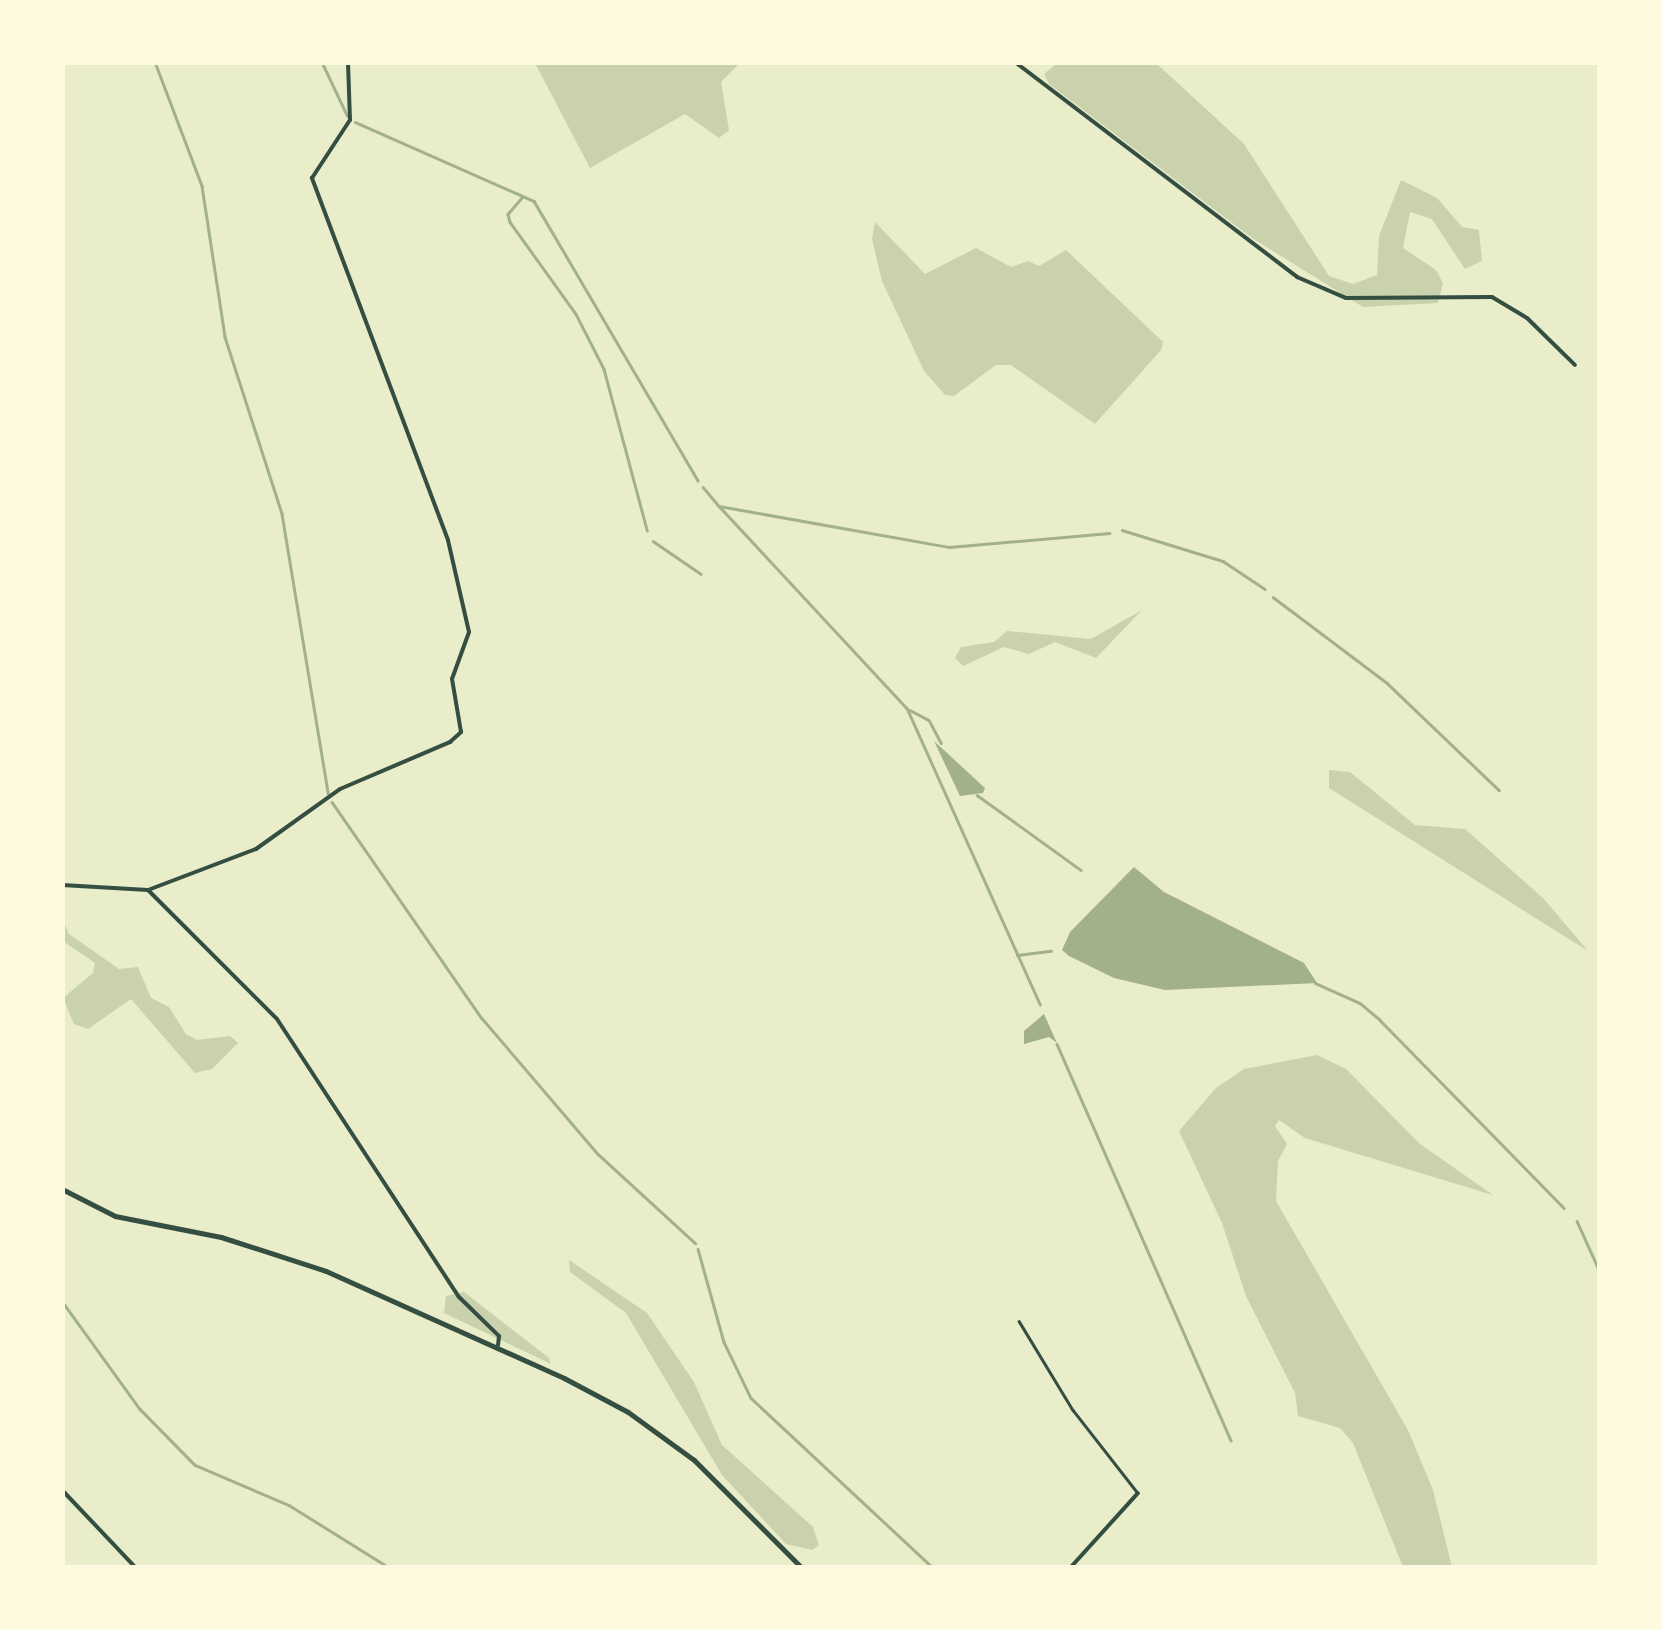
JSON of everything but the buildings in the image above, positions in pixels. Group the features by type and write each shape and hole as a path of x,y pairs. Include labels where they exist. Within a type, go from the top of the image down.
{"street":[{"path":"62,885 148,890 256,848 340,789 450,742 460,732 452,679 469,632 453,557 420,452 312,178 350,120 348,62"},
{"path":"1014,62 1297,277 1346,298 1492,297 1527,318 1576,365"},
{"path":"148,890 294,1040 459,1297 492,1328 498,1345"},
{"path":"62,1189 115,1216 220,1237 326,1272 498,1345 660,1434 802,1568"},
{"path":"62,1490 136,1568"},
{"path":"1070,1568 1138,1493"}],"lane":[{"path":"1020,1321 1074,1410 1138,1493"}],"shaded area":[{"path":"535,63 740,63 721,82 729,130 719,138 685,114 590,168"},
{"path":"1057,63 1156,63 1244,144 1329,276 1353,284 1377,275 1379,236 1401,180 1437,198 1462,227 1479,230 1482,261 1465,269 1432,219 1410,212 1403,248 1436,270 1443,283 1438,303 1363,307 1252,238 1049,84 1044,74"},
{"path":"875,222 925,274 976,248 1011,267 1028,261 1039,266 1066,250 1163,342 1161,350 1095,424 1011,365 996,365 954,396 945,395 924,371 882,281 872,239"},
{"path":"1142,610 1096,658 1055,642 1029,654 1004,647 963,666 955,658 961,647 994,642 1007,631 1091,639"},
{"path":"934,741 985,788 983,793 960,796"},
{"path":"1329,770 1350,772 1415,825 1465,829 1543,898 1588,951 1329,788"},
{"path":"1134,867 1164,892 1304,963 1317,983 1165,990 1114,978 1069,956 1062,950 1070,932"},
{"path":"63,921 69,934 119,969 138,967 151,998 169,1007 186,1034 197,1040 230,1036 238,1043 212,1069 195,1073 131,999 88,1029 74,1024 63,998 93,973 95,963 63,941"},
{"path":"1044,1014 1057,1043 1049,1037 1024,1044 1024,1031"},
{"path":"1317,1055 1346,1069 1420,1144 1493,1195 1305,1138 1279,1120 1275,1126 1287,1144 1278,1161 1276,1201 1408,1430 1433,1490 1452,1567 1403,1567 1353,1443 1340,1428 1298,1416 1295,1393 1246,1296 1222,1223 1179,1131 1216,1088 1244,1069"},
{"path":"569,1260 647,1313 694,1382 722,1445 813,1527 819,1545 812,1550 786,1544 722,1475 626,1313 570,1272"},
{"path":"464,1292 549,1358 551,1364 444,1313 446,1296"}],"waterway":[{"path":"155,62 202,186 225,337 282,514 328,793"},
{"path":"322,62 347,115"},
{"path":"355,122 534,201 698,480"},
{"path":"523,197 508,214 510,222 576,314 604,369 647,530"},
{"path":"703,487 719,506 949,547 1109,533"},
{"path":"719,506 907,708 1040,1004"},
{"path":"1122,530 1223,561 1265,589"},
{"path":"653,541 701,574"},
{"path":"1273,597 1387,683 1499,790"},
{"path":"910,710 929,720 941,743"},
{"path":"977,795 1081,870"},
{"path":"332,802 481,1017 598,1154 695,1243"},
{"path":"1017,955 1051,951"},
{"path":"1315,983 1360,1003 1380,1020 1564,1208"},
{"path":"1057,1044 1231,1441"},
{"path":"1577,1221 1600,1272"},
{"path":"698,1249 724,1342 751,1398 933,1568"},
{"path":"62,1301 140,1409 195,1465 289,1505 390,1568"}]}
